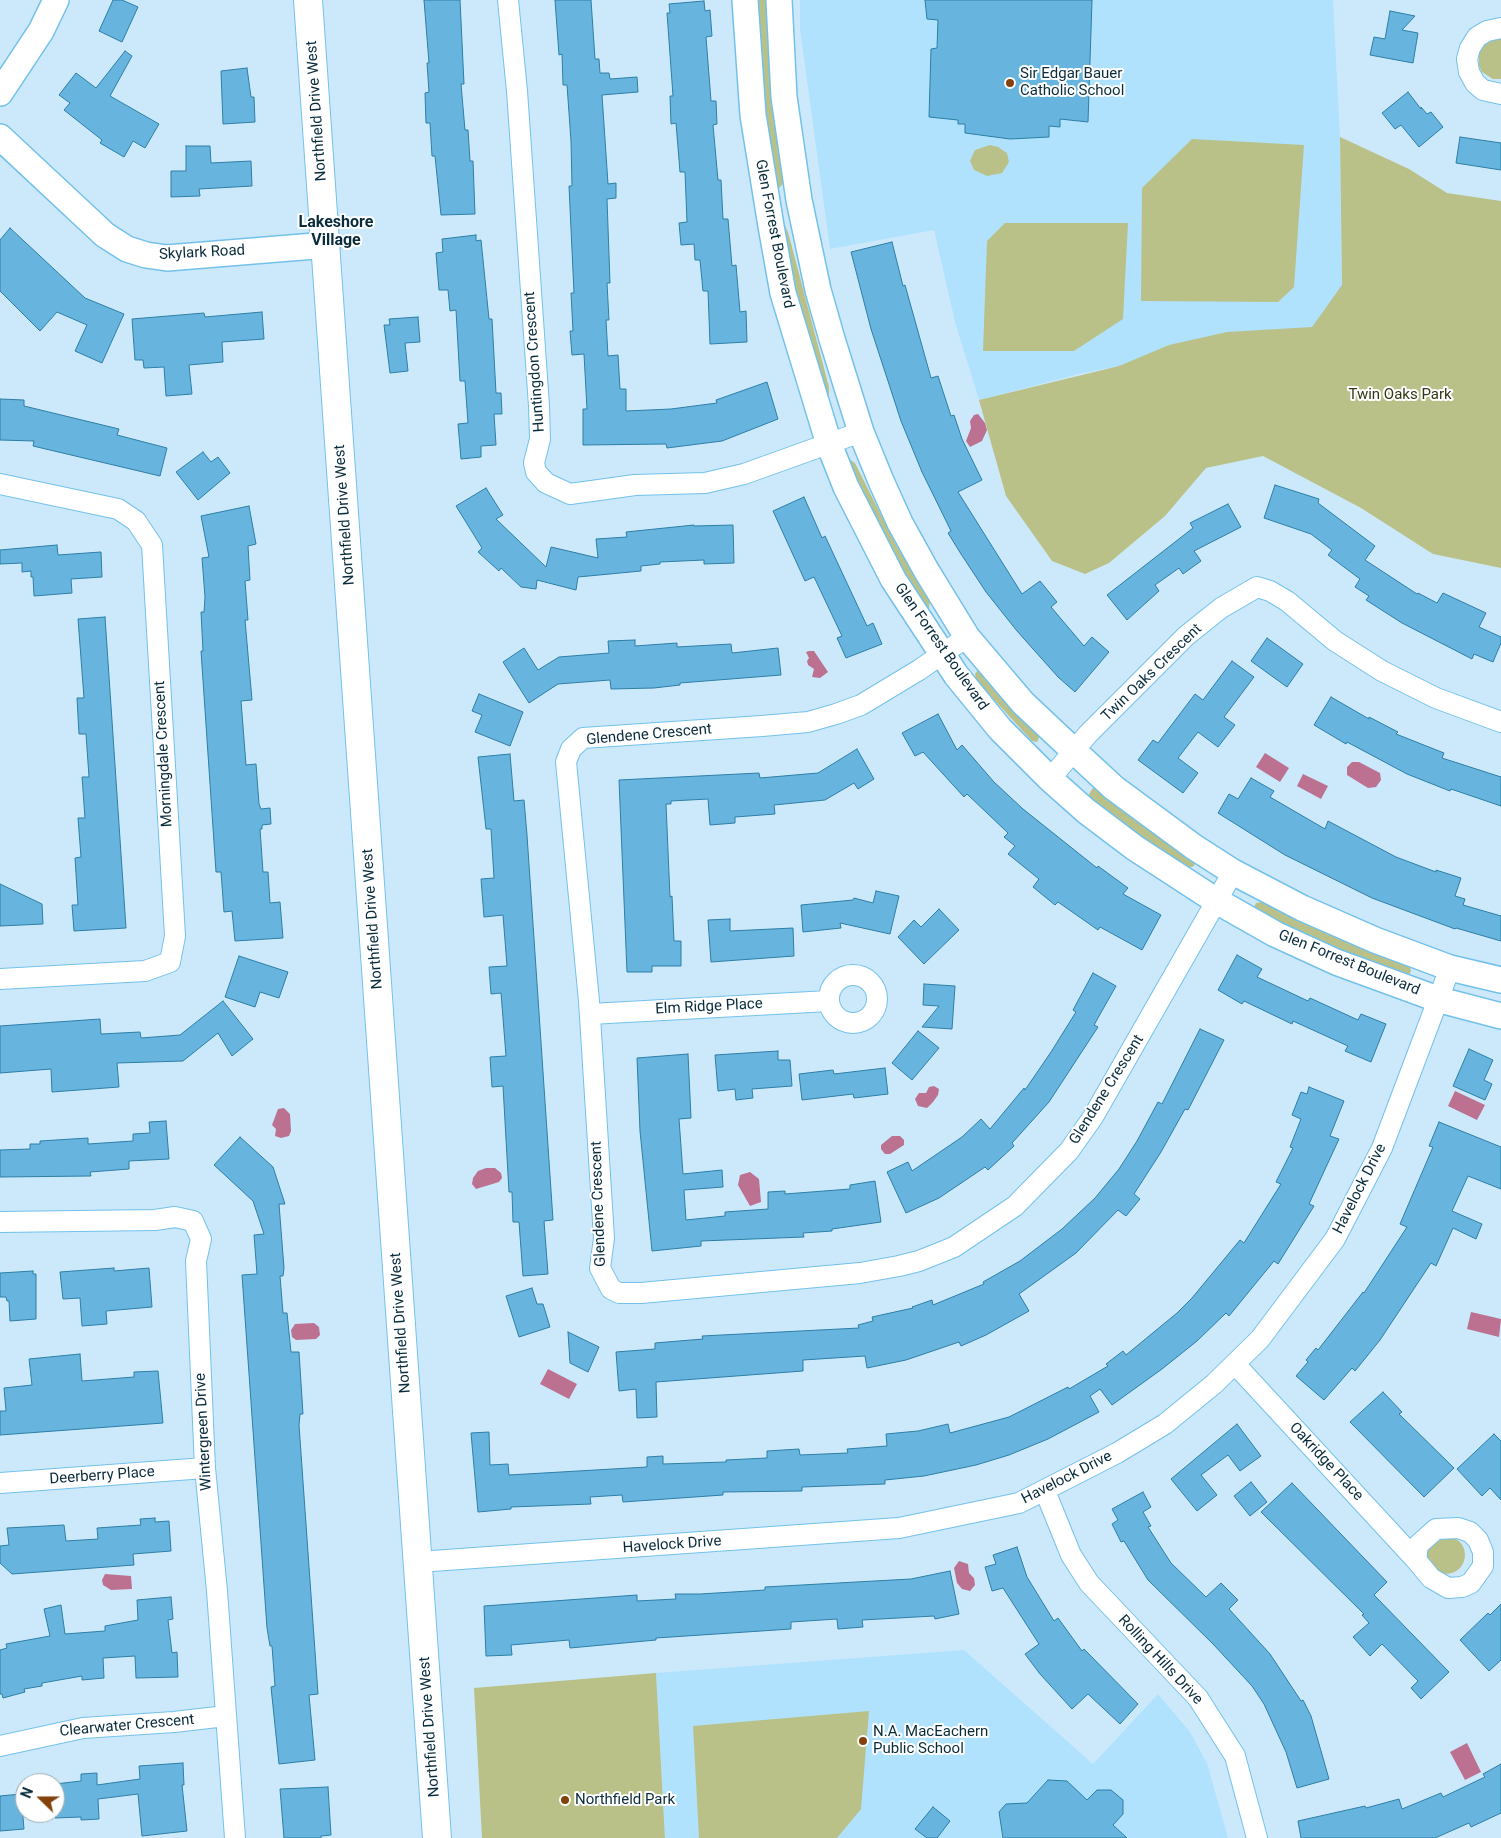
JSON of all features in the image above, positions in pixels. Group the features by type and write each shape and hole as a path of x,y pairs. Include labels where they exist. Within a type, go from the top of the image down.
{"main road":[{"name":"Northfield Drive West","path":"308,0 327,245 437,1838"}],"street":[{"path":"0,93 40,31 56,0"},
{"name":"Huntingdon Crescent","path":"508,0 518,92 540,439 534,463 536,472 546,483 570,494 635,485 706,483 744,474 861,432"},
{"name":"Glen Forrest Boulevard","path":"745,0 753,115 783,293 829,444 846,486 893,578 942,654 1000,729 1050,778 1135,848 1215,900 1275,934 1336,962 1440,1000 1501,1016"},
{"name":"Glen Forrest Boulevard","path":"779,0 784,97 799,200 818,290 861,432 900,523 967,637 1023,703 1074,751 1114,788 1194,847 1233,872 1302,908 1375,940 1450,968 1501,980"},
{"path":"1501,28 1487,31 1477,37 1470,48 1467,59 1469,72 1475,83 1483,90 1501,94"},
{"name":"Skylark Road","path":"0,137 106,235 126,249 146,255 167,258 327,245"},
{"path":"768,205 799,200"},
{"name":"Morningdale Crescent","path":"0,484 118,509 136,521 152,545 175,936 170,962 145,971 0,979"},
{"name":"Twin Oaks Crescent","path":"1050,778 1186,636 1221,608 1257,587 1270,591 1287,601 1335,641 1382,671 1436,698 1501,722"},
{"name":"Glendene Crescent","path":"967,637 861,705 808,722 583,738 571,749 566,762 590,1014 604,1238 600,1268 611,1289 619,1293 641,1293 860,1273 900,1266 919,1261 954,1246 1015,1206 1070,1151 1118,1077 1215,900 1233,872"},
{"name":"Havelock Drive","path":"418,1562 900,1528 1019,1503 1117,1453 1166,1424 1235,1364 1260,1339 1336,1239 1382,1148 1440,1000 1450,968"},
{"name":"Elm Ridge Place","path":"590,1014 829,1001"},
{"name":"Wintergreen Drive","path":"0,1222 155,1220 175,1217 193,1220 201,1239 196,1261 205,1468 217,1591 235,1838"},
{"name":"Oakridge Place","path":"1235,1364 1416,1560"},
{"name":"Deerberry Place","path":"0,1483 205,1468"},
{"name":"Rolling Hills Drive","path":"1045,1490 1072,1555 1088,1583 1198,1698 1235,1756 1257,1838"},
{"name":"Clearwater Crescent","path":"0,1746 83,1728 174,1722 226,1716"}],"shaded area":[{"path":"800,0 1333,0 1340,137 1342,297 1327,324 1079,374 979,400 955,322 934,230 830,249 800,29"},
{"path":"978,414 985,423 987,430 982,441 970,447 966,441 971,428 970,421 974,415"},
{"path":"814,651 828,672 820,678 812,677 814,669 808,665 807,661 809,658 806,652"},
{"path":"1265,753 1289,768 1280,782 1256,767"},
{"path":"1352,762 1359,762 1380,773 1381,780 1376,787 1368,788 1347,775 1347,767"},
{"path":"1303,774 1328,786 1321,799 1297,786"},
{"path":"934,1086 939,1089 938,1095 933,1102 927,1108 918,1106 915,1099 919,1093 926,1093 929,1087"},
{"path":"1455,1091 1485,1105 1477,1120 1448,1106"},
{"path":"284,1108 290,1114 291,1131 289,1136 281,1138 275,1136 276,1129 272,1125 278,1109"},
{"path":"892,1136 900,1136 904,1140 904,1145 890,1154 885,1154 881,1149 881,1145"},
{"path":"486,1168 495,1168 501,1173 502,1178 499,1182 476,1189 472,1184 473,1178 478,1171"},
{"path":"750,1172 759,1179 761,1202 750,1206 738,1185 740,1175"},
{"path":"1471,1312 1501,1319 1499,1337 1467,1329"},
{"path":"314,1323 319,1327 320,1335 316,1339 296,1340 292,1337 291,1330 295,1324"},
{"path":"548,1369 577,1384 569,1399 540,1384"},
{"path":"959,1561 968,1564 969,1573 974,1578 975,1585 970,1591 962,1589 957,1583 954,1568"},
{"path":"105,1574 131,1576 132,1589 111,1590 103,1585 102,1580"},
{"name":"N.A. MacEachern Public School","path":"964,1650 1093,1764 1158,1694 1190,1732 1207,1763 1228,1838 665,1838 656,1673"},
{"path":"1467,1743 1481,1772 1465,1780 1450,1752"}],"green space":[{"path":"755,0 767,0 772,91 783,179 783,184 779,188 768,161"},
{"path":"1501,38 1501,79 1493,79 1482,72 1479,66 1479,53 1487,42"},
{"name":"Twin Oaks Park","path":"1340,137 1409,169 1447,193 1501,201 1501,568 1433,554 1361,508 1263,456 1206,468 1165,516 1109,563 1085,574 1052,561 1006,496 979,400 1119,366 1169,345 1227,332 1312,327 1342,285"},
{"path":"1192,139 1304,145 1294,287 1278,302 1141,301 1142,188"},
{"path":"990,145 998,147 1007,153 1009,162 1002,173 987,176 974,170 970,161 975,150"},
{"path":"1005,223 1128,223 1123,319 1074,351 983,351 987,241"},
{"path":"779,225 785,226 788,232 829,387 829,395 825,397 821,396"},
{"path":"849,459 855,463 895,543 930,601 928,612 922,613 844,461"},
{"path":"978,670 985,672 1041,733 1037,742 1032,741 976,680 975,674"},
{"path":"1093,788 1098,789 1196,860 1194,866 1189,868 1182,865 1146,842 1091,800 1089,794"},
{"path":"1262,902 1332,935 1410,967 1411,971 1408,977 1369,964 1258,913 1254,907 1256,903"},
{"path":"1446,1536 1459,1542 1465,1555 1459,1568 1446,1574 1433,1568 1427,1555 1433,1542"},
{"name":"Northfield Park","path":"656,1673 665,1838 482,1838 474,1688"},
{"path":"869,1711 861,1809 837,1838 699,1838 693,1726"}],"building":[{"path":"113,0 122,0 138,7 122,42 99,31"},
{"path":"424,0 460,0 464,84 461,84 465,130 468,130 470,161 473,161 475,214 441,215 435,156 432,156 430,123 426,123 425,93 429,92 427,63 429,63"},
{"path":"555,0 591,0 595,59 599,59 600,73 609,73 610,79 637,77 638,92 602,95 608,184 616,183 616,198 607,199 610,283 607,283 609,320 606,320 608,356 618,355 620,389 626,389 626,411 671,409 717,403 716,400 767,382 778,419 722,441 667,448 666,444 583,445 583,409 587,409 584,354 572,355 570,331 573,331 571,293 574,293 569,186 572,186 571,141 567,85 563,85 562,54 559,55"},
{"name":"Sir Edgar Bauer Catholic School","path":"925,0 1092,0 1088,122 1060,119 1060,127 1049,126 1049,137 1010,139 965,133 965,124 958,124 958,120 929,117 931,49 937,48 938,20 927,19"},
{"path":"704,1 705,11 710,10 712,36 706,37 711,101 716,101 717,124 713,125 718,180 721,180 723,219 728,219 732,266 736,265 740,312 746,311 747,342 710,344 708,291 703,291 700,260 695,260 694,244 681,245 679,223 687,222 685,172 680,172 676,123 671,124 670,96 673,96 667,13 670,13 669,4"},
{"path":"1390,11 1415,16 1402,30 1418,33 1413,63 1370,55 1374,37 1385,39"},
{"path":"125,51 132,56 110,96 159,124 145,148 133,141 124,157 100,143 102,140 64,110 70,103 59,95 76,73 96,88"},
{"path":"247,68 251,97 254,97 255,122 223,124 221,71"},
{"path":"1408,92 1421,109 1421,107 1427,114 1431,112 1443,127 1419,147 1401,125 1395,129 1382,113"},
{"path":"1460,137 1501,143 1501,170 1456,163"},
{"path":"186,146 210,146 211,163 251,161 252,186 199,189 200,196 171,197 171,171 186,171"},
{"path":"10,228 85,298 124,314 102,363 75,351 87,325 57,312 40,331 0,291 0,240"},
{"path":"476,235 476,241 481,240 489,319 492,319 496,393 501,393 502,414 494,414 496,445 481,446 481,457 461,459 458,424 468,423 465,381 460,381 456,310 450,311 448,290 439,290 436,253 443,252 442,239"},
{"path":"892,242 903,286 905,285 931,378 938,376 951,416 954,415 962,439 982,480 958,492 1022,594 1040,581 1057,602 1051,607 1084,646 1092,637 1109,652 1075,692 1058,677 1017,631 986,592 961,554 948,533 951,531 922,472 901,421 871,329 851,252"},
{"path":"262,312 264,339 222,342 223,362 189,365 192,394 166,396 164,367 144,368 143,360 135,360 132,319 204,313 205,317"},
{"path":"418,317 420,342 405,343 408,371 390,373 384,325 390,325 389,319"},
{"path":"0,399 24,400 24,406 119,429 117,435 167,448 160,476 33,446 34,441 0,440"},
{"path":"203,452 211,462 218,457 230,473 198,500 176,472"},
{"path":"1275,485 1319,499 1318,503 1375,546 1365,560 1417,594 1437,603 1443,593 1486,613 1479,627 1501,637 1501,643 1493,662 1474,654 1472,659 1402,623 1366,600 1369,596 1355,587 1360,579 1328,555 1332,550 1311,534 1264,518"},
{"path":"486,488 503,515 496,519 546,567 551,547 598,558 596,539 627,537 626,532 694,525 733,525 734,563 704,564 704,560 660,562 660,564 641,566 641,571 578,577 576,590 537,580 536,589 521,587 501,568 499,571 478,552 482,548 456,506"},
{"path":"804,497 822,538 825,536 867,626 873,623 882,644 846,658 837,638 842,636 814,577 805,581 773,511"},
{"path":"1228,504 1241,527 1194,551 1201,561 1183,574 1179,568 1155,585 1159,591 1127,620 1107,595 1193,528 1190,523"},
{"path":"249,506 256,544 248,546 250,580 245,581 248,620 245,620 252,700 241,701 246,765 256,764 259,804 261,809 270,808 271,824 262,825 262,829 260,829 263,872 268,872 270,903 280,902 283,938 235,941 232,911 224,912 221,872 216,872 201,651 203,651 201,612 204,612 205,597 202,558 209,557 201,516"},
{"path":"57,545 58,555 101,552 102,577 71,579 72,593 34,596 31,571 22,572 22,563 0,564 0,550"},
{"path":"105,617 126,928 74,931 72,905 78,905 75,858 81,857 78,818 85,818 82,777 89,777 86,734 79,734 77,698 84,698 78,619"},
{"path":"1267,638 1303,664 1287,687 1251,661"},
{"path":"635,640 635,646 677,643 677,647 731,644 732,653 778,648 781,675 680,683 680,685 654,688 611,689 610,680 558,684 529,703 503,662 524,648 538,670 559,657 609,653 608,641"},
{"path":"1232,661 1254,677 1224,717 1235,725 1218,747 1198,732 1178,758 1198,773 1183,793 1138,760 1153,740 1158,743 1195,694 1203,700"},
{"path":"479,694 523,712 510,746 475,732 482,715 472,711"},
{"path":"1331,697 1369,719 1369,717 1398,732 1396,734 1444,753 1442,758 1501,777 1501,806 1451,789 1450,791 1407,774 1347,742 1346,744 1314,725"},
{"path":"938,714 957,750 962,745 994,782 1023,809 1097,868 1098,866 1128,888 1123,894 1161,915 1142,950 1100,927 1098,930 1058,902 1055,905 1033,887 1039,879 1008,854 1015,846 1004,837 1008,833 967,794 964,797 923,752 915,756 902,733"},
{"path":"857,749 874,779 858,789 854,783 825,800 774,805 775,814 735,817 735,823 710,825 708,799 671,801 671,804 666,804 674,941 681,941 681,966 652,966 652,972 627,972 619,780 759,773 760,778 818,773"},
{"path":"510,754 514,801 524,800 553,1220 544,1221 548,1274 523,1276 519,1222 513,1222 512,1192 509,1192 503,1086 492,1087 490,1057 506,1056 501,993 491,994 489,967 507,966 503,915 484,917 481,879 494,878 491,829 486,829 478,757"},
{"path":"1251,778 1274,791 1270,797 1325,829 1328,821 1396,857 1436,872 1436,870 1461,878 1455,896 1465,899 1463,905 1501,916 1501,941 1455,929 1372,898 1285,855 1218,813 1229,794 1238,799"},
{"path":"0,884 42,904 43,924 0,926"},
{"path":"876,891 899,896 890,934 840,923 841,928 803,932 801,905 853,900 854,898 873,903"},
{"path":"939,909 959,930 924,964 898,937 914,920 921,927"},
{"path":"730,919 730,931 793,928 794,956 711,962 708,920"},
{"path":"1237,955 1262,969 1257,977 1308,1001 1310,998 1358,1020 1361,1014 1386,1024 1371,1062 1345,1051 1348,1046 1293,1021 1292,1024 1244,1001 1242,1004 1218,990"},
{"path":"239,956 288,972 279,998 260,992 255,1007 225,997"},
{"path":"1093,973 1116,986 1094,1025 1098,1027 1049,1102 1012,1143 1014,1146 988,1170 985,1167 939,1198 906,1213 887,1172 908,1162 912,1171 962,1137 981,1119 990,1129 1024,1088 1025,1090 1051,1052 1076,1012 1073,1010"},
{"path":"924,984 955,986 952,1029 922,1027 939,1006 923,1005"},
{"path":"223,1001 253,1039 232,1056 218,1033 183,1061 117,1063 119,1087 52,1092 51,1069 0,1073 0,1026 100,1019 101,1034 140,1032 141,1038 180,1035"},
{"path":"1200,1029 1224,1040 1188,1110 1185,1109 1161,1152 1134,1194 1140,1199 1126,1216 1118,1210 1076,1253 1019,1294 1029,1311 986,1335 961,1346 959,1342 906,1360 867,1368 865,1356 803,1360 803,1371 656,1382 657,1417 637,1418 636,1389 619,1391 616,1352 655,1349 655,1343 703,1339 702,1336 859,1328 858,1325 873,1321 872,1317 913,1308 932,1300 933,1305 984,1284 983,1282 1020,1261 1062,1229 1095,1198 1119,1169 1158,1102 1162,1104"},
{"path":"918,1031 939,1048 912,1080 892,1063"},
{"path":"1469,1049 1493,1060 1484,1080 1492,1084 1485,1100 1453,1086"},
{"path":"778,1051 778,1060 790,1060 792,1086 752,1089 753,1098 736,1100 735,1089 718,1091 715,1055"},
{"path":"688,1054 691,1118 679,1119 683,1174 722,1170 723,1187 684,1190 686,1220 725,1216 725,1212 768,1209 768,1192 785,1191 785,1194 850,1189 850,1185 875,1181 881,1222 832,1229 832,1231 803,1233 804,1237 701,1241 701,1246 652,1251 640,1131 637,1058"},
{"path":"885,1068 888,1094 854,1098 853,1094 802,1100 799,1074 833,1070 834,1074"},
{"path":"1309,1087 1344,1101 1330,1136 1339,1139 1309,1204 1314,1206 1278,1264 1274,1261 1229,1316 1226,1313 1197,1341 1162,1369 1112,1405 1100,1389 1090,1396 1099,1412 1048,1439 1009,1455 976,1465 924,1476 885,1480 885,1484 802,1487 802,1491 723,1492 723,1495 623,1502 622,1495 590,1497 591,1504 511,1507 511,1509 478,1512 471,1433 489,1432 490,1465 508,1464 509,1475 647,1467 647,1457 663,1456 663,1464 726,1462 726,1460 767,1458 767,1451 799,1449 800,1455 848,1453 847,1449 887,1446 886,1434 918,1431 948,1424 950,1433 1009,1417 1068,1387 1069,1389 1108,1366 1106,1364 1123,1351 1126,1355 1177,1313 1192,1298 1240,1240 1244,1243 1281,1184 1276,1182 1293,1148 1290,1147 1301,1119 1292,1115 1301,1092 1307,1094"},
{"path":"166,1121 169,1159 129,1161 129,1169 90,1172 91,1176 0,1177 0,1150 30,1149 30,1144 40,1144 40,1141 88,1138 88,1144 133,1141 133,1134 150,1133 149,1122"},
{"path":"1439,1122 1501,1147 1501,1189 1468,1176 1452,1211 1482,1224 1476,1239 1453,1228 1436,1266 1431,1263 1380,1340 1355,1371 1352,1368 1324,1400 1296,1376 1308,1362 1306,1360 1316,1348 1318,1350 1364,1293 1407,1227 1400,1224 1433,1147 1429,1146"},
{"path":"240,1137 273,1167 285,1204 279,1204 284,1268 283,1276 280,1276 283,1313 287,1313 291,1352 299,1352 303,1414 300,1414 299,1425 318,1694 309,1695 315,1760 279,1764 271,1687 275,1686 272,1646 270,1646 267,1628 242,1275 257,1274 254,1235 264,1234 253,1201 214,1165"},
{"path":"114,1268 114,1271 149,1268 152,1307 106,1311 107,1324 82,1326 80,1298 63,1299 60,1272"},
{"path":"33,1271 33,1274 36,1274 36,1319 10,1321 9,1301 7,1301 6,1297 0,1297 0,1273"},
{"path":"532,1288 537,1304 543,1304 550,1327 519,1337 506,1296"},
{"path":"568,1332 599,1347 588,1372 570,1363"},
{"path":"80,1354 82,1381 134,1377 134,1372 158,1371 163,1423 0,1435 0,1411 6,1411 4,1388 32,1385 29,1359"},
{"path":"1383,1392 1402,1412 1399,1414 1454,1468 1424,1497 1350,1422"},
{"path":"1237,1424 1261,1456 1240,1471 1228,1455 1201,1475 1217,1495 1197,1511 1171,1479"},
{"path":"1494,1434 1501,1441 1501,1500 1490,1488 1482,1496 1457,1469"},
{"path":"1251,1482 1267,1502 1250,1516 1234,1496"},
{"path":"1292,1483 1387,1582 1374,1595 1449,1672 1421,1699 1411,1688 1418,1681 1382,1644 1370,1656 1353,1637 1369,1623 1362,1615 1364,1614 1261,1512"},
{"path":"1143,1492 1151,1507 1143,1512 1151,1526 1148,1527 1171,1563 1206,1597 1221,1583 1238,1600 1229,1609 1270,1654 1301,1701 1303,1700 1311,1716 1329,1779 1297,1788 1286,1752 1264,1704 1252,1686 1213,1644 1148,1580 1124,1541 1121,1542 1112,1524 1118,1520 1112,1509"},
{"path":"155,1518 155,1522 169,1521 171,1551 133,1554 134,1565 12,1574 0,1563 0,1546 9,1545 7,1528 64,1525 66,1541 98,1539 97,1528 141,1525 140,1519"},
{"path":"1017,1547 1027,1577 1054,1621 1058,1618 1082,1651 1084,1649 1138,1704 1120,1724 1088,1694 1072,1709 1040,1674 1025,1654 1039,1644 1003,1588 992,1591 985,1567 996,1564 993,1555"},
{"path":"950,1571 959,1614 935,1619 934,1616 862,1620 863,1627 838,1629 837,1619 791,1622 791,1629 656,1638 656,1640 570,1648 569,1640 511,1645 512,1655 486,1656 484,1606 637,1595 637,1601 676,1599 675,1594 765,1590 765,1587 911,1579"},
{"path":"171,1597 173,1619 168,1620 172,1653 177,1652 178,1677 136,1678 135,1656 103,1658 104,1678 82,1680 82,1676 42,1683 42,1686 24,1689 25,1692 3,1698 2,1694 0,1694 0,1650 7,1648 6,1644 50,1636 44,1609 61,1605 65,1634 105,1631 105,1626 138,1620 137,1600"},
{"path":"1501,1604 1501,1660 1489,1671 1460,1640 1488,1613 1490,1615"},
{"path":"183,1763 184,1785 182,1785 187,1831 142,1836 138,1794 98,1799 99,1819 81,1820 81,1817 65,1818 65,1783 81,1781 81,1774 97,1773 97,1785 140,1779 139,1766"},
{"path":"1501,1764 1501,1813 1471,1827 1469,1823 1435,1838 1301,1838 1298,1821 1365,1806 1366,1808 1399,1799 1402,1809 1441,1793 1443,1797 1485,1777 1483,1774"},
{"path":"1048,1780 1067,1781 1087,1800 1097,1790 1111,1790 1123,1800 1123,1814 1113,1825 1127,1838 1003,1838 999,1812 1006,1804 1027,1803"},
{"path":"328,1787 331,1835 321,1836 321,1838 284,1838 280,1789"},
{"path":"15,1795 15,1823 23,1823 24,1829 0,1831 0,1796"},
{"path":"933,1807 950,1821 937,1838 927,1838 915,1829"}],"place":[{"name":"Sir Edgar Bauer Catholic School","path":"1010,83"},
{"name":"N.A. MacEachern Public School","path":"863,1741"},
{"name":"Northfield Park","path":"565,1800"}],"district":[{"name":"Lakeshore Village","path":"336,232"}]}
